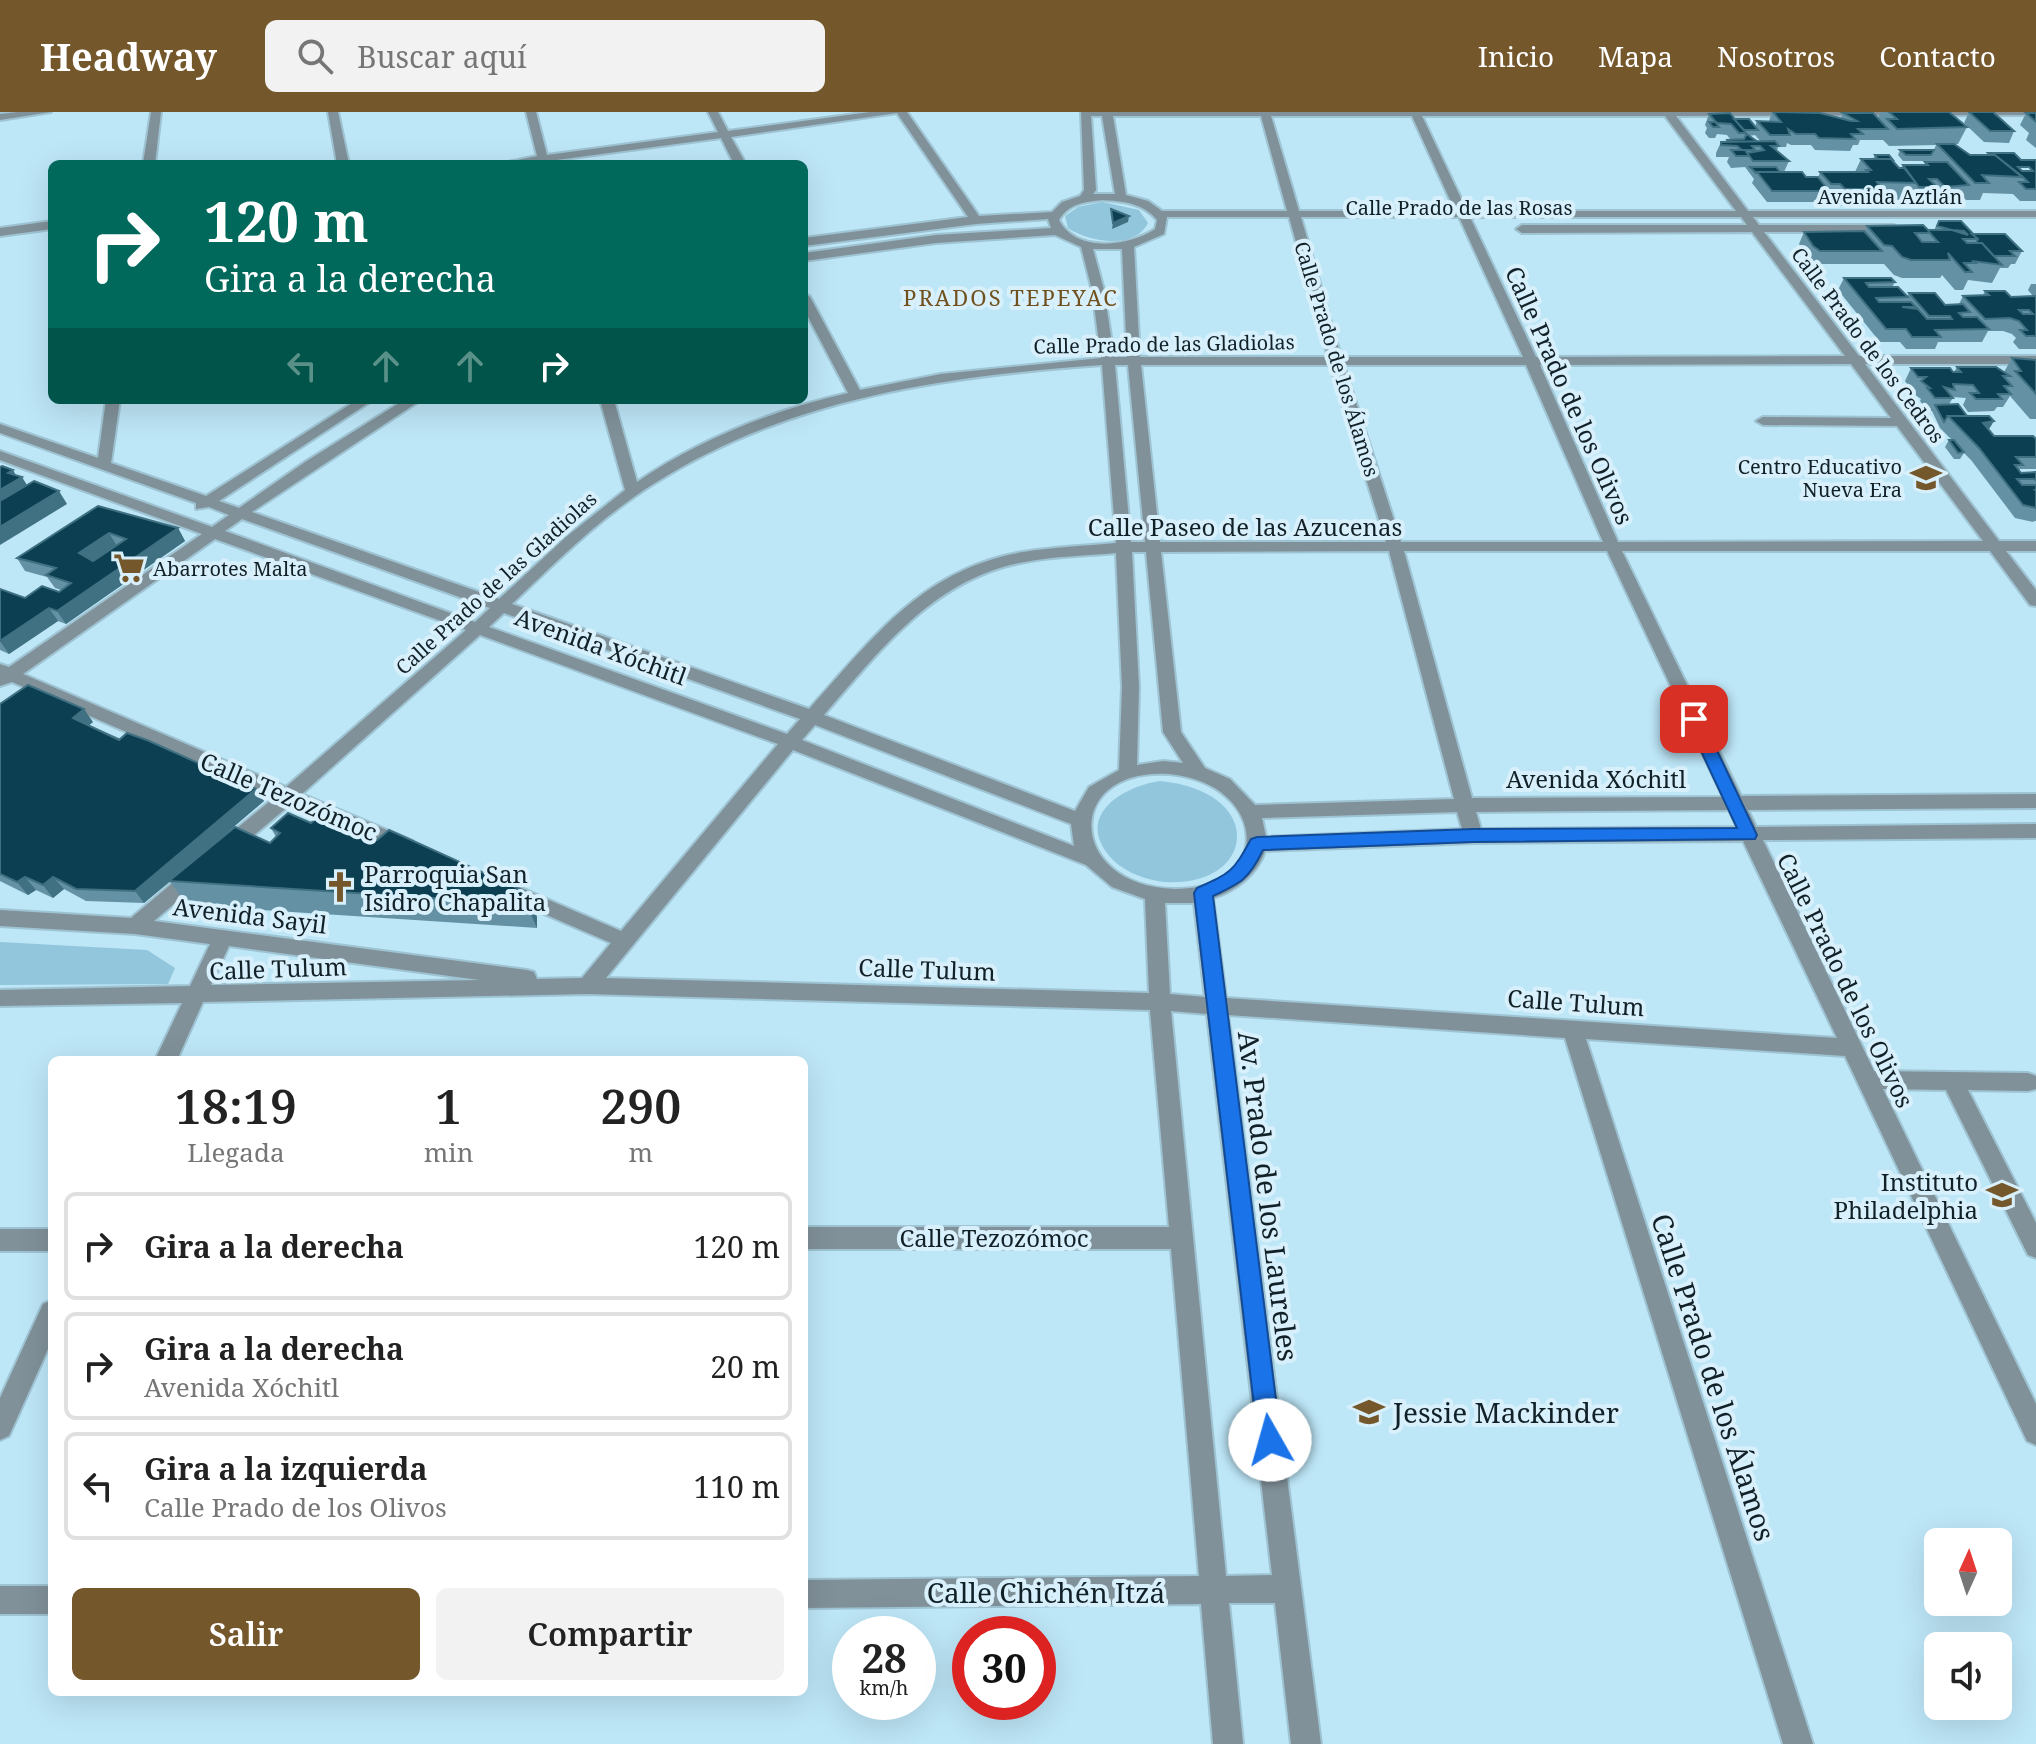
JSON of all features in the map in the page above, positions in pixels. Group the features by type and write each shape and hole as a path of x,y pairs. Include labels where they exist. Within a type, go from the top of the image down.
{"street":[{"path":"0,117 46,112"},
{"path":"150,160 156,112"},
{"path":"333,112 342,160"},
{"path":"531,112 543,160"},
{"path":"713,112 738,160"},
{"path":"550,160 893,112"},
{"path":"902,112 976,220"},
{"path":"1084,199 1090,190 1086,112 2036,112"},
{"path":"1108,112 1121,198"},
{"name":"Calle Prado de los Cedros","path":"1668,112 2036,601"},
{"name":"Calle Prado de los Álamos","path":"1265,113 1336,362 1396,549 1473,836"},
{"name":"Calle Prado de los Olivos","path":"1415,113 1532,362 1613,548 2036,1432"},
{"path":"808,241 976,220 1054,215 1065,205 1084,199 1121,198 1148,206 1161,220 1223,228"},
{"name":"Avenida Aztlán","path":"1745,215 2036,214"},
{"path":"1054,215 1053,226 1057,231 1086,245 1128,246 1151,238 1161,220"},
{"name":"Calle Prado de las Rosas","path":"1161,220 1297,226 1467,226 1745,215"},
{"path":"0,232 48,226"},
{"name":"Avenida Aztlán","path":"1958,228 2036,227"},
{"name":"Avenida Aztlán","path":"1756,229 1911,228"},
{"name":"Calle Prado de las Rosas","path":"1513,229 1756,229"},
{"path":"808,256 936,239 1057,231"},
{"path":"1086,245 1094,269 1108,361 1125,547 1130,731 1128,772"},
{"path":"1128,246 1134,361 1172,732 1198,772"},
{"path":"808,305 855,394"},
{"name":"Calle Prado de las Gladiolas","path":"135,926 477,629 592,519 632,490 724,440 812,404 964,373 1108,361 2036,360"},
{"path":"104,464 112,404"},
{"path":"180,520 358,404"},
{"path":"3,675 356,435 407,404"},
{"path":"608,404 632,490"},
{"path":"1763,421 1900,422"},
{"name":"Avenida Xóchitl","path":"0,428 813,717 1080,820"},
{"name":"Avenida Xóchitl","path":"0,455 790,742 1091,860"},
{"name":"Calle Paseo de las Azucenas","path":"587,986 790,742 898,620 948,585 976,570 1023,557 1125,547 2036,546"},
{"name":"Calle Tezozómoc","path":"3,675 419,852"},
{"path":"1163,767 1198,772 1236,792 1252,812 1258,833 1257,844 1245,869 1234,879 1203,893 1155,895 1125,886 1100,870 1081,840 1080,820 1091,796 1101,786 1128,772 1163,767"},
{"name":"Avenida Xóchitl","path":"1252,812 1463,805 2036,801"},
{"path":"1257,844 1473,836 2036,831"},
{"path":"492,883 623,940"},
{"name":"Av. Prado de los Laureles","path":"1203,893 1306,1744"},
{"path":"1155,895 1160,1002 1228,1744"},
{"name":"Avenida Sayil","path":"0,918 135,926 587,986"},
{"path":"168,1056 223,937"},
{"name":"Calle Tulum","path":"0,998 587,986 1160,1002 1852,1048"},
{"name":"Calle Prado de los Álamos","path":"1572,1027 1798,1744"},
{"path":"1868,1080 2028,1082"},
{"path":"1952,1081 2029,1218 2036,1247"},
{"name":"Calle Tezozómoc","path":"808,1238 1184,1238"},
{"path":"0,1240 48,1240"},
{"path":"0,1427 48,1321"},
{"name":"Calle Chichén Itzá","path":"808,1594 1287,1589"},
{"path":"0,1600 48,1600"}],"shaded area":[{"path":"1102,202 1139,210 1148,223 1142,232 1133,237 1111,241 1087,237 1068,228 1065,216 1078,207"},
{"path":"1160,781 1195,788 1219,802 1233,819 1237,838 1232,855 1218,870 1195,880 1158,881 1125,869 1102,846 1098,832 1099,819 1106,808 1130,790"},
{"path":"0,942 147,950 175,968 168,984 0,985"}],"building":[{"path":"1773,112 1820,113 1851,121 1857,121 1843,113 1873,113 1888,129 1858,129 1863,134 1851,134 1855,139 1819,138 1815,134 1796,134 1788,129 1790,135 1770,135 1757,121 1781,122"},
{"path":"1889,112 1949,112 1967,127 1897,129 1887,119 1897,119"},
{"path":"1969,112 1993,112 2014,131 1990,131"},
{"path":"1730,113 1746,133 1739,133 1731,124 1716,123 1719,127 1713,127 1709,122 1716,122 1709,114"},
{"path":"2026,113 2036,113 2036,122"},
{"path":"1734,119 1749,119 1758,130 1744,130"},
{"path":"1746,135 1758,142 1727,140 1744,139"},
{"path":"1775,141 1779,146 1771,146 1789,161 1753,161 1747,153 1764,150 1760,146 1752,146 1755,150 1742,150 1737,146 1721,145 1721,142"},
{"path":"1937,144 1954,144 1970,155 1995,155 2022,177 1982,175 1989,183 1975,183"},
{"path":"1731,150 1745,150 1749,156 1736,156"},
{"path":"1900,150 1934,150 1931,155 1906,155"},
{"path":"1988,153 2014,153 2021,160 2036,160 2036,189 2026,189 2019,182 2028,182 2023,177 1995,155","holes":["2018,167 2029,167 2033,171 2022,171"]},
{"path":"1875,155 1889,155 1893,160 1878,159"},
{"path":"1861,159 1891,159 1899,168 1904,168 1916,183 1877,182 1882,189 1845,189 1840,184 1831,184 1820,172 1871,170"},
{"path":"1925,162 1947,162 1969,185 1945,187 1937,179 1929,179 1937,187 1919,187 1903,165 1928,165"},
{"path":"1750,167 1776,167 1780,172 1756,173"},
{"path":"1757,172 1802,172 1806,177 1818,177 1829,191 1772,191"},
{"path":"1111,209 1129,216 1113,223"},
{"path":"1939,221 1961,221 1978,239 1963,239 1967,243 1982,243 2002,265 1972,261 1975,263 1964,263 1972,272 1965,272 1948,253 1950,260 1911,260 1902,257 1892,246 1884,245 1867,226 1923,225 1928,230 1952,230 1937,226","holes":["1915,233 1930,233 1938,242 1922,242"]},
{"path":"1864,231 1882,251 1820,251 1804,232"},
{"path":"1972,234 2005,234 2022,251 2010,251 2015,256 1994,256 1982,243 1976,243 1978,239"},
{"path":"1844,278 1891,278 1895,282 1866,283 1869,287 1898,287 1908,297 1876,298 1879,302 1911,302 1916,307 1902,307 1918,309 1927,319 1952,319 1950,316 1929,316 1909,293 1935,293 1945,305 1963,304 1970,312 1959,313 1963,317 1977,317 1989,329 1935,330 1941,337 1912,337 1906,329 1886,329"},
{"path":"1985,291 2005,291 2011,297 2036,296 2036,336 2026,336 2020,330 2027,330 2019,321 2010,318 1985,319 1963,296 1989,295"},
{"path":"2012,358 2036,360 2036,394 2015,371 2021,371"},
{"path":"1957,367 1996,367 2010,376 2003,376 2012,386 2004,386 2011,394 1998,394 2002,399 1976,399 1970,393 1979,393 1973,385 1953,384 1955,390 1944,387 1953,398 1935,398 1927,388 1930,388 1921,381 1926,377 1918,377 1911,368 1950,368 1953,372 1961,372"},
{"path":"1958,404 1967,416 1948,416 1944,422 1935,405"},
{"path":"1948,416 1989,416 1994,421 1983,423 1994,436 2033,436 2036,439 2036,457 2016,457 2023,465 2015,465 2021,473 2036,472 2036,480 2017,479 2022,485 2036,485 2036,508 2023,505 1979,448"},
{"path":"1949,440 1954,440 1964,452 1958,453"},
{"path":"0,467 13,470 8,473 22,477 0,490"},
{"path":"34,481 59,491 0,527 0,501"},
{"path":"98,506 178,528 57,611 49,608 0,641 0,589 25,598 42,586 59,592 71,583 46,575 56,568 17,558","holes":["109,533 126,539 93,561 79,553"]},
{"path":"28,685 84,709 73,718 119,740 127,733 147,740 256,789 135,891 76,889 53,877 43,885 25,877 17,882 0,874 0,704"},
{"path":"288,813 311,823 321,814 377,840 389,830 526,892 526,904 169,881 235,827 270,843 280,833 271,828"}],"place":[{"name":"Centro Educativo Nueva Era","path":"1926,478"},
{"name":"Abarrotes Malta","path":"129,568"},
{"name":"Parroquia San Isidro Chapalita","path":"340,887"},
{"name":"Instituto Philadelphia","path":"2002,1195"},
{"name":"Jessie Mackinder","path":"1369,1412"}],"district":[{"name":"PRADOS TEPEYAC","path":"1011,297"}],"route":[{"path":"1270,1440 1203,893 1234,879 1253,857 1257,844 1473,836 1749,835 1694,719"}]}
